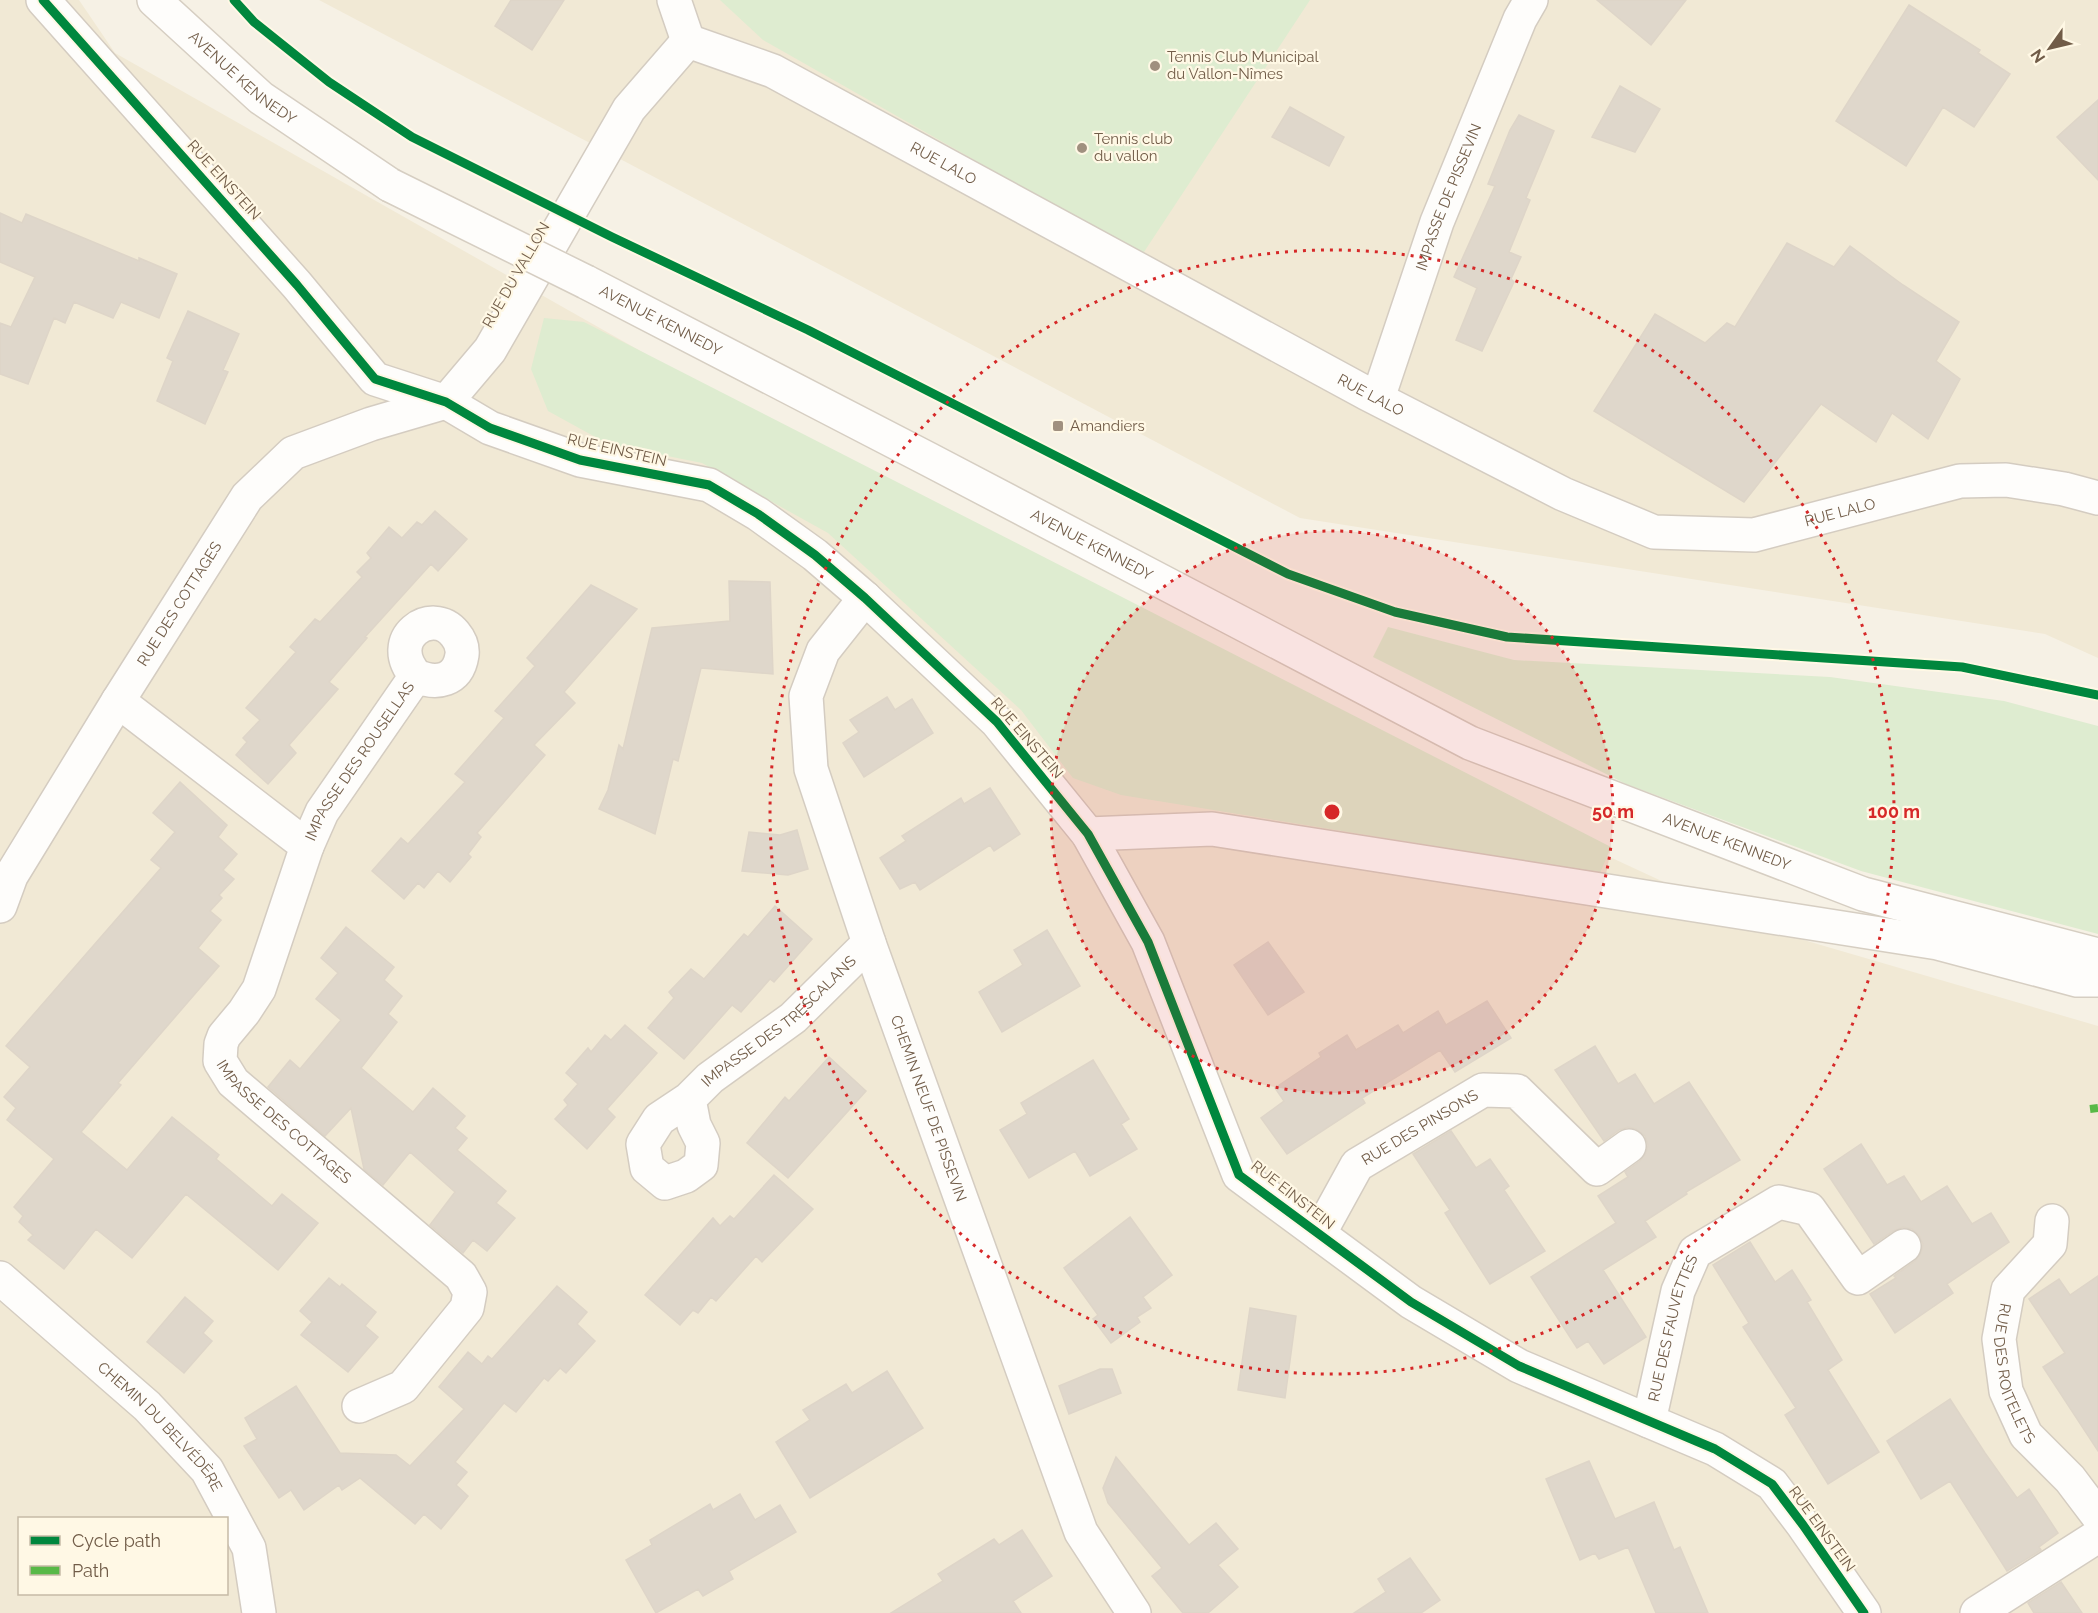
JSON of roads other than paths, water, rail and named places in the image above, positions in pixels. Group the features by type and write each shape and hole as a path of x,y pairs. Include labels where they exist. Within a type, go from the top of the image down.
{"street":[{"name":"RUE EINSTEIN","path":"43,0 297,285 375,379 446,402 490,428 580,460 709,485 758,514 814,555 865,598 997,722 1088,834 1148,942 1239,1174 1411,1302 1519,1366 1715,1449 1772,1485 1803,1525 1864,1613"},
{"name":"AVENUE KENNEDY","path":"154,0 261,98 390,184 586,282 928,459 1470,743 1863,894 2098,955"},
{"path":"674,0 688,41"},
{"name":"IMPASSE DE PISSEVIN","path":"1378,399 1437,222 1520,19 1531,0"},
{"name":"RUE DU VALLON","path":"446,402 490,350 629,109 688,41"},
{"name":"RUE LALO","path":"688,41 772,71 1378,399 1563,494 1654,532 1754,535 1960,481 2006,480 2097,495"},
{"name":"RUE DES COTTAGES","path":"0,906 11,876 247,497 293,453 371,424 446,402"},
{"name":"CHEMIN NEUF DE PISSEVIN","path":"865,598 823,651 806,696 811,769 869,943 1081,1532 1134,1613"},
{"name":"IMPASSE DES ROUSELLAS","path":"307,846 322,812 416,676"},
{"path":"118,701 307,846"},
{"path":"1088,834 1212,829 1938,943 2077,980 2098,980"},
{"name":"IMPASSE DES COTTAGES","path":"307,846 260,989 224,1036 219,1052 220,1061 233,1083 461,1276 470,1292 467,1308 403,1387 359,1406"},
{"name":"IMPASSE DES TRESCALANS","path":"689,1099 710,1078 793,1018 869,943"},
{"name":"RUE DES PINSONS","path":"1319,1234 1357,1165 1483,1089 1517,1091 1597,1169 1629,1146"},
{"name":"RUE DES FAUVETTES","path":"1649,1421 1678,1291 1695,1252 1779,1202 1809,1209 1858,1278 1904,1246"},
{"name":"RUE DES ROITELETS","path":"2052,1221 2050,1244 2008,1290 1999,1340 2006,1391 2026,1435 2070,1479 2098,1516"},
{"name":"CHEMIN DU BELVÉDÈRE","path":"0,1278 147,1406 207,1470 249,1548 259,1613"},
{"path":"1977,1613 2098,1536"}],"place":[{"name":"Tennis Club Municipal du Vallon-Nîmes","path":"1155,66"},
{"name":"Tennis club du vallon","path":"1082,148"},
{"name":"Amandiers","path":"1058,426"}]}
